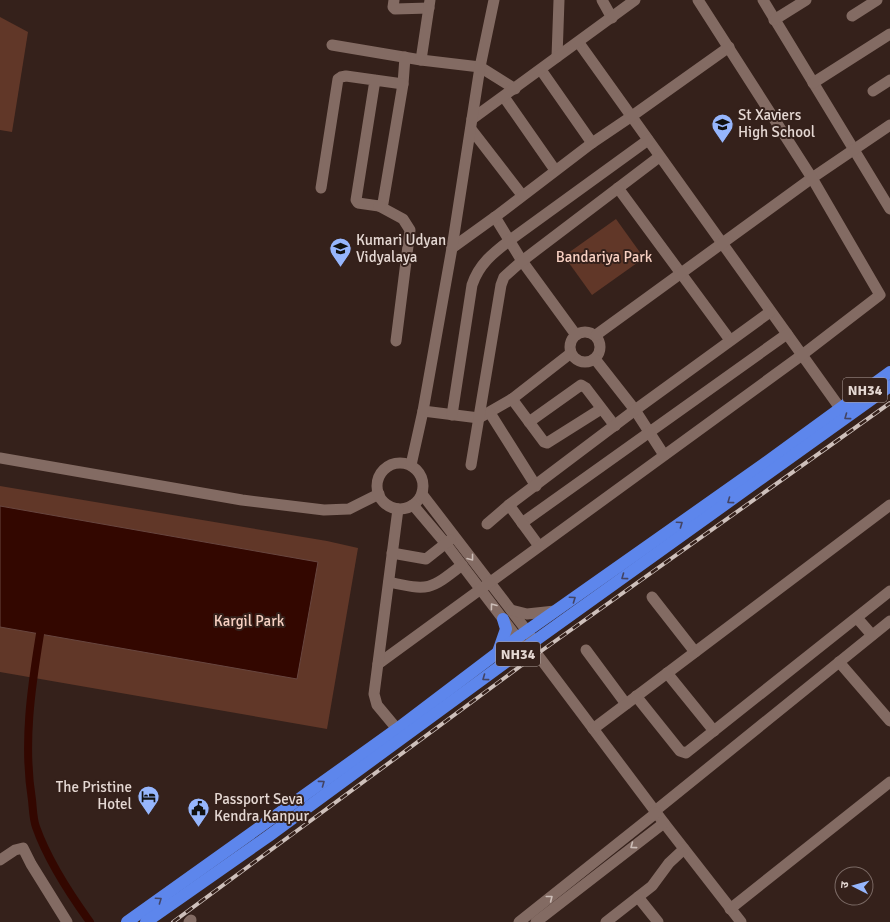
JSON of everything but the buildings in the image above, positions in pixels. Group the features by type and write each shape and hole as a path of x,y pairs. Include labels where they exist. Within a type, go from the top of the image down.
{"highway":[{"name":"NH34","path":"146,922 258,844 430,712 529,645 750,481 840,408 890,372"},
{"name":"NH34","path":"127,922 397,729 430,712 498,653 556,611 890,386"},
{"path":"498,653 505,633 507,614"}],"street":[{"path":"394,0 393,7 396,9 429,4 421,60"},
{"path":"411,465 423,411 452,248 480,67 494,0"},
{"path":"557,57 559,0"},
{"path":"602,0 612,18"},
{"path":"472,124 504,97 636,0"},
{"path":"378,664 802,355 880,295 812,178 698,0"},
{"path":"763,0 890,209"},
{"path":"774,20 806,0"},
{"path":"852,16 877,0"},
{"path":"813,83 890,34"},
{"path":"579,43 632,116 659,157 723,242 770,312 840,408"},
{"path":"332,45 421,60 480,67 515,89"},
{"path":"452,248 496,218 522,195 592,143 729,47"},
{"path":"379,206 384,203 403,84 405,57"},
{"path":"541,70 592,143"},
{"path":"320,188 338,79 346,76 403,84"},
{"path":"375,80 355,194 358,202 379,206 403,219 410,230 396,342"},
{"path":"873,91 890,80"},
{"path":"504,97 556,170"},
{"path":"472,124 522,195"},
{"path":"596,335 812,178 890,125"},
{"path":"452,415 472,285 483,264 510,240 648,140"},
{"path":"471,465 501,285 504,277 522,261 659,157"},
{"path":"618,188 730,340"},
{"path":"496,218 522,261 576,335"},
{"path":"487,524 509,505 635,410 770,312"},
{"path":"586,332 596,335 600,343 600,352 596,359 589,362 582,362 571,354 570,347 576,335 586,332"},
{"path":"522,523 787,334"},
{"path":"423,411 479,418 512,399 571,354"},
{"path":"596,359 635,410 664,455"},
{"path":"529,422 580,384 586,388 615,426"},
{"path":"512,399 544,442 549,443 601,409"},
{"path":"490,413 536,486"},
{"path":"0,458 242,500 324,510 349,509 379,494"},
{"path":"395,463 411,465 417,469 423,481 422,494 414,505 398,509 386,504 379,494 378,478 388,466 395,463"},
{"path":"422,494 450,540 462,565 481,590 507,614 534,614 556,611"},
{"path":"414,505 450,540 490,583 507,614 529,645 741,922"},
{"path":"509,505 539,546"},
{"path":"593,729 890,505"},
{"path":"397,729 375,700 375,688 398,509"},
{"path":"392,553 426,559 450,540"},
{"path":"389,582 429,588 436,585 462,565"},
{"path":"636,696 682,752 689,751 890,591"},
{"path":"652,597 695,652"},
{"path":"857,618 872,635"},
{"path":"519,922 890,621"},
{"path":"586,650 626,704"},
{"path":"839,662 890,721"},
{"path":"667,673 714,732"},
{"path":"730,909 890,782"},
{"path":"536,922 664,823"},
{"path":"0,860 15,850 24,848 31,864 66,922"},
{"path":"606,922 652,886 669,863 684,849"},
{"path":"638,897 658,922"}],"green space":[{"path":"0,17 28,32 12,132 0,130"},
{"name":"Bandariya Park","path":"616,219 644,258 592,295 564,256"},
{"name":"Kargil Park","path":"0,486 327,541 358,548 327,729 0,672"}],"shaded area":[{"path":"0,506 318,562 297,679 0,627"}],"waterway":[{"path":"40,634 31,696 28,737 29,779 34,821 41,840 53,864 90,922"}],"railway":[{"path":"173,922 537,654 890,403"}],"place":[{"name":"St Xaviers High School","path":"722,144"},
{"name":"Kumari Udyan Vidyalaya","path":"341,268"},
{"name":"The Pristine Hotel","path":"148,816"},
{"name":"Passport Seva Kendra Kanpur","path":"198,828"}]}
